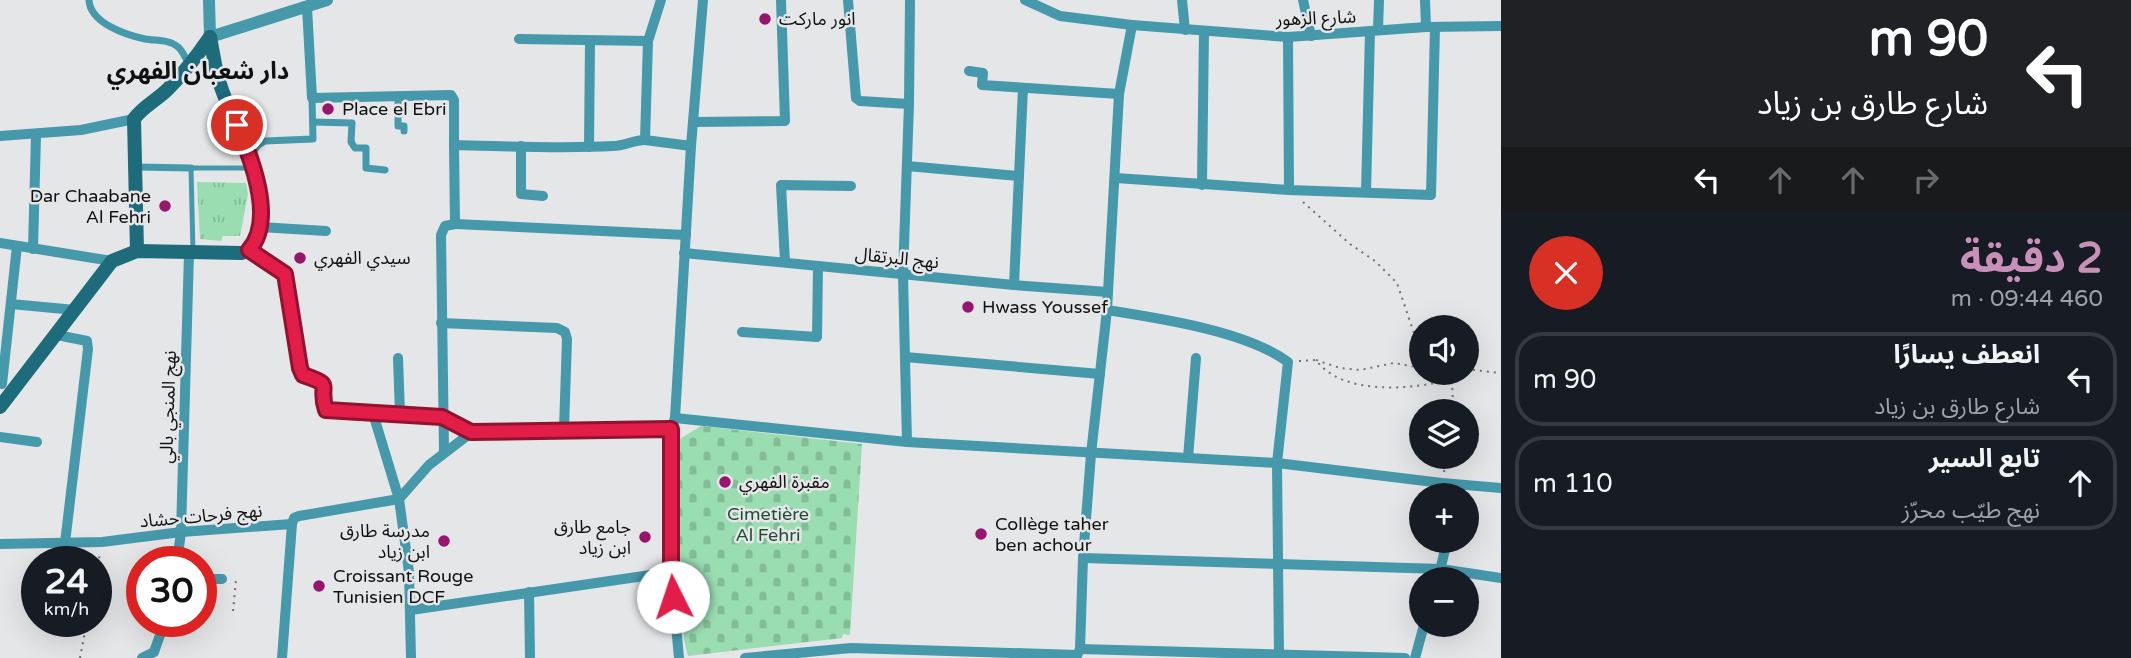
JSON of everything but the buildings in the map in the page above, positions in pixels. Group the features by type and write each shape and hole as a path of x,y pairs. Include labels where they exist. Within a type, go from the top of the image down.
{"main road":[{"path":"137,251 134,120 191,66 210,37"},
{"path":"0,407 6,385 57,335 112,261 137,251 242,253 249,250 258,237 260,227 253,162 219,83 210,37"}],"street":[{"path":"89,0 89,6 95,16 106,24 132,35 169,42 178,47 191,66"},
{"path":"209,0 210,37 327,0"},
{"path":"645,139 648,41 661,0"},
{"path":"679,658 671,572 671,429 675,418 691,146 703,0"},
{"path":"694,121 785,121 780,0"},
{"path":"848,0 856,99 909,104"},
{"path":"906,442 903,275 910,0"},
{"name":"شارع الزهور","path":"1029,0 1060,16 1185,30 1288,37 1430,27 1501,26"},
{"path":"1182,0 1185,30"},
{"path":"1303,0 1311,36"},
{"path":"1366,191 1374,31 1379,0"},
{"path":"1116,178 1289,190 1432,195 1430,27 1425,0"},
{"path":"253,162 258,145 265,141 313,139 307,7"},
{"path":"1078,654 1091,454 1107,310 1119,94 1132,25"},
{"path":"1202,185 1204,31"},
{"path":"1288,37 1289,190"},
{"path":"519,39 648,41"},
{"path":"589,147 590,41"},
{"path":"969,71 983,73 982,85 1119,94"},
{"path":"1014,285 1023,88"},
{"path":"398,95 398,126 404,126 404,131"},
{"path":"312,98 452,96 454,224"},
{"path":"0,136 81,130 134,120"},
{"path":"313,122 352,123 351,142 355,148 366,148 366,168 386,170"},
{"path":"33,249 36,135"},
{"path":"454,145 589,147 618,146 645,139 691,146"},
{"path":"521,146 521,194 543,196"},
{"path":"907,166 1019,176"},
{"path":"135,167 191,168"},
{"path":"785,262 781,185 851,186"},
{"path":"444,452 441,232 446,225 686,235"},
{"path":"260,227 326,231"},
{"path":"0,243 112,261"},
{"path":"6,385 17,246"},
{"path":"249,250 285,274 300,368 303,375 318,378 323,383 325,408 329,411 442,417 471,432 671,429"},
{"name":"نهج المنجي بالي","path":"179,546 191,253"},
{"name":"نهج البرتقال","path":"684,253 1108,292"},
{"path":"742,332 817,337 818,266"},
{"path":"11,304 75,310"},
{"path":"1107,310 1187,324 1241,340 1274,353 1288,362 1277,463 1279,655"},
{"path":"441,323 557,328 565,331 564,429"},
{"path":"57,335 85,340 88,343 65,543"},
{"path":"905,357 1100,374"},
{"path":"398,358 400,414"},
{"path":"1188,458 1196,358"},
{"path":"376,414 375,419 399,499 409,572 411,658"},
{"path":"675,418 906,442 1277,463 1434,483"},
{"path":"399,499 429,464 471,432"},
{"path":"0,437 37,442"},
{"path":"1479,489 1501,488"},
{"name":"نهج فرحات حشاد","path":"0,544 102,542 181,532 292,524 294,518 299,516 399,499"},
{"path":"282,658 292,524"},
{"path":"1083,558 1279,563 1409,572"},
{"path":"411,610 671,572"},
{"path":"1479,577 1501,578"},
{"path":"217,579 222,579"},
{"path":"529,592 530,658"},
{"path":"142,658 153,653 159,637"},
{"path":"1415,658 1421,637"},
{"path":"745,658 851,653 1405,658"}],"lane":[{"path":"191,253 191,168 253,162"}],"path":[{"path":"1289,190 1350,244 1375,261 1397,283 1409,318"},
{"path":"1288,362 1316,360 1340,368 1360,370 1394,363 1409,366"},
{"path":"1316,360 1324,372 1343,382 1359,385 1432,385"},
{"path":"1479,371 1500,373"},
{"path":"101,546 102,542"},
{"path":"222,579 236,580 233,611"},
{"path":"80,658 84,637"}],"green space":[{"path":"197,182 246,183 248,194 240,236 223,236 221,241 200,239"},
{"name":"Cimetière Al Fehri","path":"701,426 862,444 850,635 688,656 684,640 675,449 678,440"}],"place":[{"name":"انور ماركت","path":"765,19"},
{"name":"Place el Ebri","path":"328,109"},
{"name":"Dar Chaabane Al Fehri","path":"165,206"},
{"name":"سيدي الفهري","path":"300,258"},
{"name":"Hwass Youssef","path":"968,307"},
{"name":"مقبرة الفهري","path":"725,482"},
{"name":"Collège taher ben achour","path":"981,534"},
{"name":"جامع طارق ابن زياد","path":"645,537"},
{"name":"مدرسة طارق ابن زياد","path":"444,541"},
{"name":"Croissant Rouge Tunisien DCF","path":"319,586"}],"district":[{"name":"دار شعبان الفهري","path":"198,71"}],"route":[{"path":"237,125 251,156 259,202 258,237 249,250 285,274 300,368 303,375 318,378 323,383 326,410 442,417 471,432 671,429 673,597"}]}
